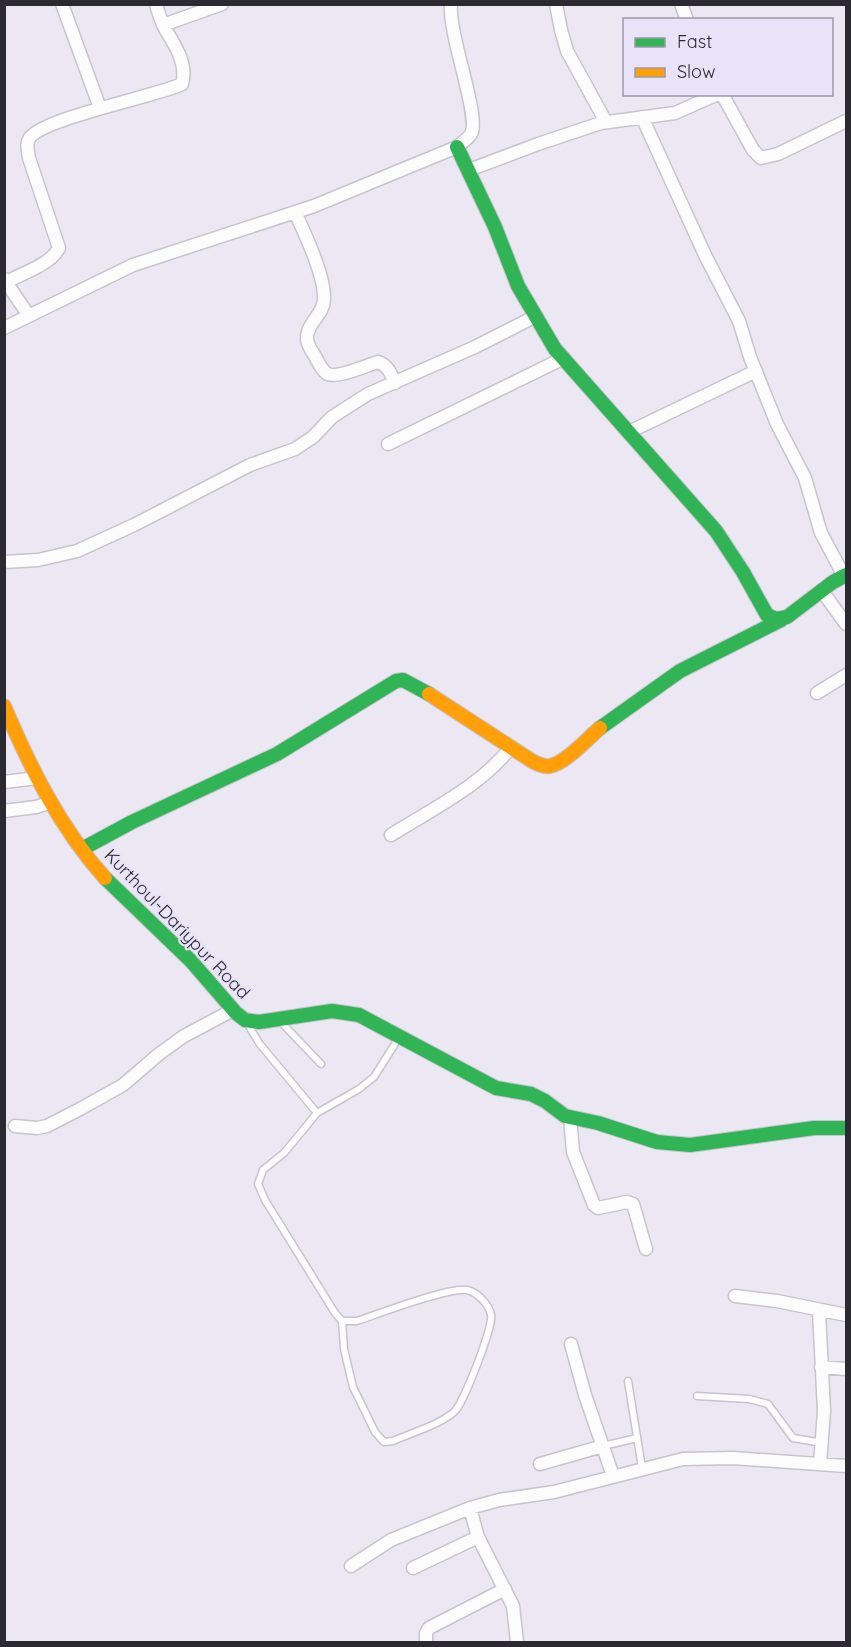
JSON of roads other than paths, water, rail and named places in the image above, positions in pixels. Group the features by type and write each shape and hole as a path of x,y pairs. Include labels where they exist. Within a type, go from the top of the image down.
{"street":[{"path":"62,4 100,108"},
{"path":"29,316 5,281 48,261 55,256 59,248 29,158 27,146 29,139 35,133 100,108 182,84 185,76 184,67 173,39 163,25 156,4"},
{"path":"163,25 222,4"},
{"path":"4,328 133,265 296,212 457,147 471,133 474,124 456,47 450,11 451,4"},
{"path":"556,4 567,51 606,122"},
{"path":"469,170 606,122 675,113 713,96"},
{"path":"723,96 753,150 761,158 778,154 846,122"},
{"path":"82,849 132,822 277,754 396,681 403,680 419,687 532,761 553,766 601,727 670,678 764,630 845,576 821,533 805,478 777,424 739,321 705,255 642,117"},
{"path":"457,147 498,234 518,286 552,343 716,531 743,572 767,615 772,619 781,620"},
{"path":"296,212 318,270 325,298 323,306 311,324 307,338 317,359 326,373 332,375 340,375 378,362 388,368 396,383"},
{"path":"4,562 52,558 88,546 250,465 295,449 313,437 341,411 368,394 475,347 536,316"},
{"path":"388,444 564,358"},
{"path":"629,432 756,371"},
{"path":"822,591 846,624"},
{"path":"817,693 846,675"},
{"name":"Kurthoul-Dariypur Road","path":"4,706 49,803 82,849 120,894 192,961 233,1010 245,1020 259,1022 315,1012 344,1012 359,1016 496,1088 531,1094 545,1101 559,1113 657,1142 684,1144 719,1142 814,1128 846,1128"},
{"path":"391,835 492,768 511,747"},
{"path":"4,782 37,778"},
{"path":"4,811 49,803"},
{"path":"15,1126 37,1128 47,1126 123,1085 184,1036 233,1010"},
{"path":"570,1117 573,1152 594,1205 598,1208 627,1202 633,1204 646,1249"},
{"path":"735,1296 771,1300 846,1315"},
{"path":"819,1311 824,1397 820,1464"},
{"path":"571,1344 585,1395 613,1476"},
{"path":"821,1367 846,1369"},
{"path":"540,1464 603,1446"},
{"path":"351,1566 391,1540 470,1508 499,1500 554,1492 642,1468 701,1457 846,1466"},
{"path":"470,1508 478,1537 506,1589 515,1612 517,1642"},
{"path":"413,1568 478,1537"},
{"path":"426,1642 426,1633 429,1628 506,1589"}],"lane":[{"path":"278,1019 321,1064"},
{"path":"245,1020 259,1043 316,1113"},
{"path":"342,1321 357,1321 461,1290 469,1291 483,1301 491,1315 490,1332 457,1410 387,1443 384,1442 378,1437 353,1387 344,1349 342,1321 265,1200 258,1184 262,1170 284,1153 316,1113 359,1089 374,1077 399,1036"},
{"path":"628,1381 642,1468"},
{"path":"697,1396 749,1399 768,1404 793,1438 823,1443"},
{"path":"603,1446 637,1438"}]}
